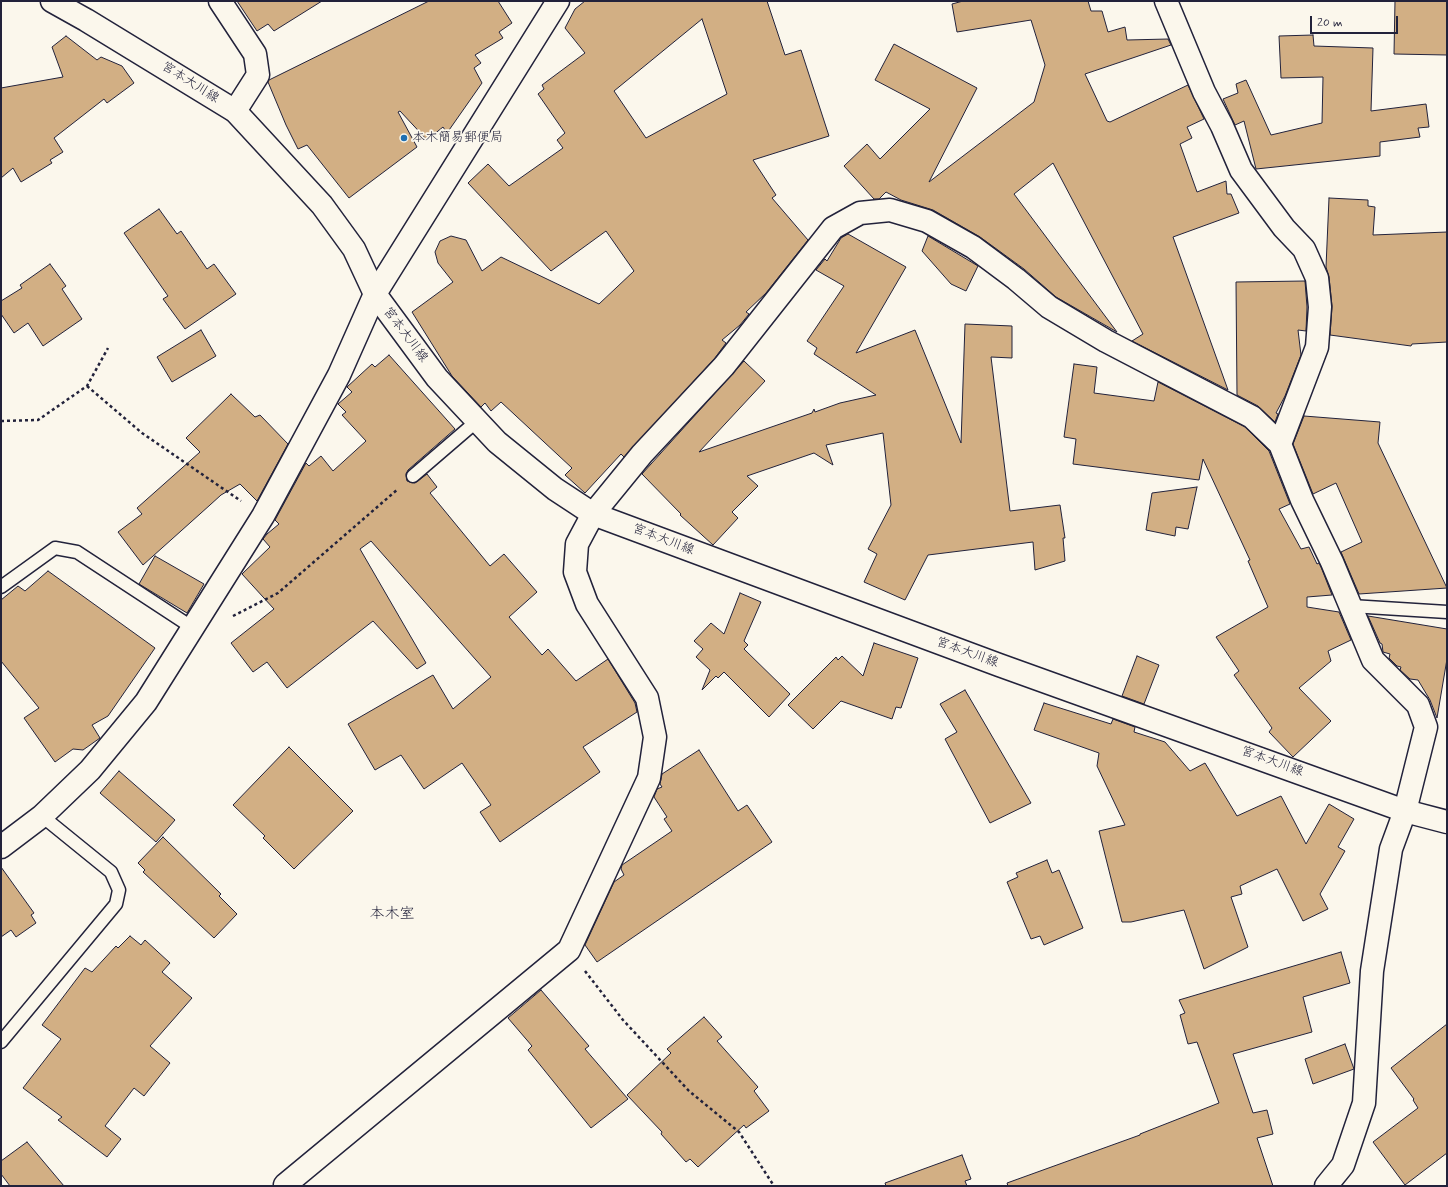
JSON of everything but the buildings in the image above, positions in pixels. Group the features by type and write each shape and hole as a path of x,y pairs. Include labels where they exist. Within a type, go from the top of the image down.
{"street":[{"name":"宮本大川線","path":"52,1 86,20 235,111 322,205 354,249 375,294 437,378 497,442 555,489 593,514 991,663 1405,811 1447,822"},
{"path":"220,1 255,54 258,75 235,111"},
{"path":"1,847 42,816 90,770 146,702 263,516 339,375 375,294 558,1"},
{"path":"1166,1 1204,92 1222,126 1241,170 1284,228 1304,249 1317,278 1320,307 1317,347 1280,444"},
{"path":"286,1186 285,1185 569,950 648,778 655,737 648,698 587,604 575,572 578,544 593,514 642,454 724,366 833,228 860,213 890,210 927,221 973,247 1055,310 1106,341 1252,417 1280,444 1302,500 1351,606 1373,660 1418,705 1426,727 1405,811 1391,849 1372,972 1364,1103 1343,1165 1326,1186"}],"lane":[{"path":"413,476 477,421"},
{"path":"1,587 55,548 77,552 193,628"},
{"path":"1351,606 1447,612"},
{"path":"1,1042 116,904 119,890 111,872 42,816"}],"path":[{"path":"1,421 38,420 87,386 108,348"},
{"path":"87,386 142,433 263,516"},
{"path":"231,617 278,593 413,476"},
{"path":"569,950 623,1020 689,1092 739,1132 774,1186"}],"place":[{"name":"本木簡易郵便局","path":"404,138"}],"district":[{"name":"本木室","path":"392,915"}]}
